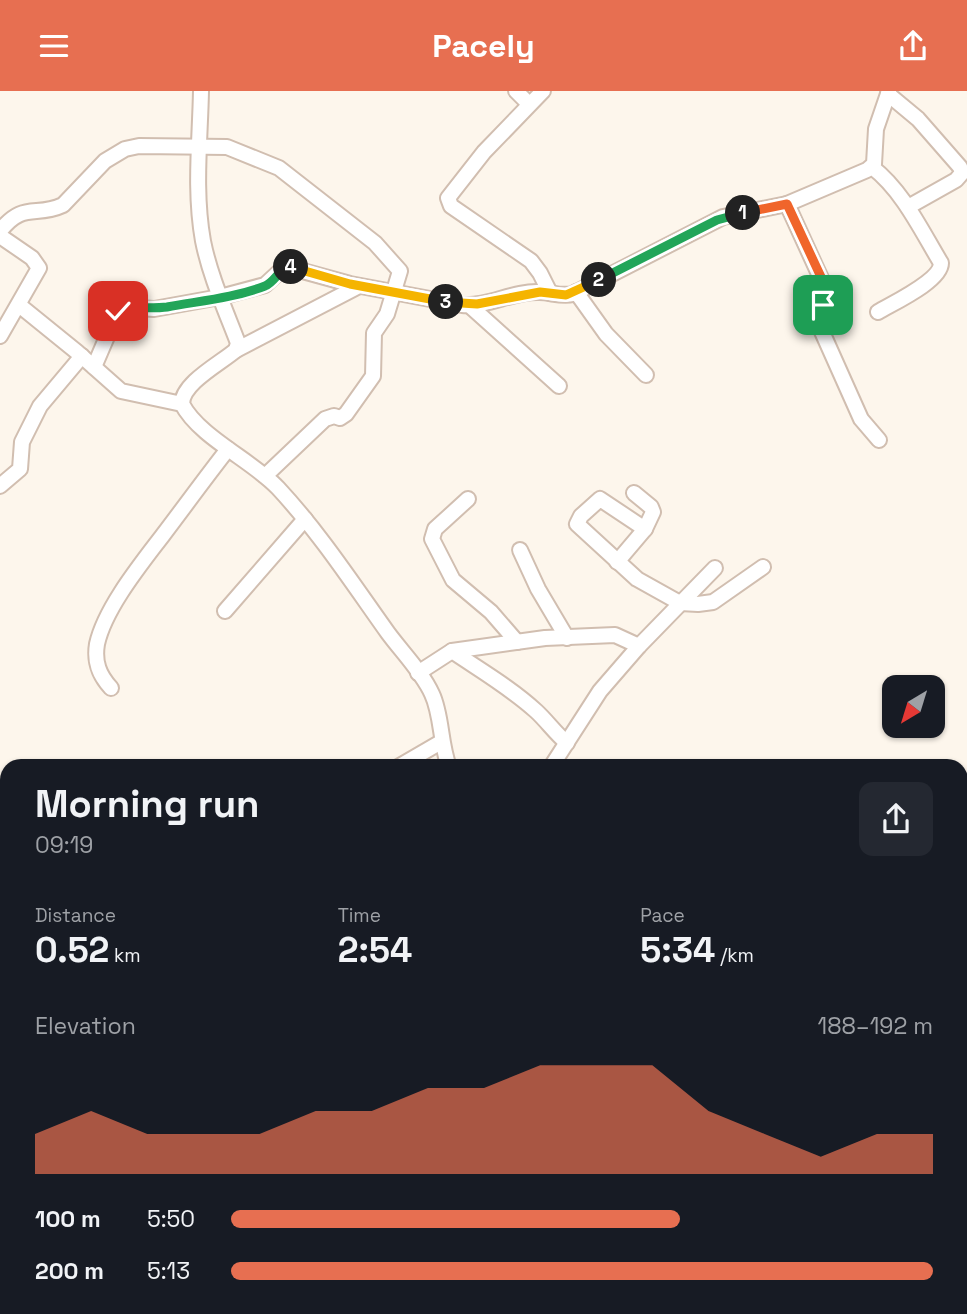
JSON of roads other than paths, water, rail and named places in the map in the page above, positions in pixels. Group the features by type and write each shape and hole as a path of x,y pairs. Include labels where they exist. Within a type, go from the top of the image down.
{"street":[{"path":"201,91 198,187 202,238 213,280 238,342 236,350"},
{"path":"516,91 529,104"},
{"path":"543,91 477,159 447,198 451,206 531,261 551,293"},
{"path":"94,367 111,325 122,307 154,309 220,297 265,285 288,267 392,293 469,305 531,293 566,295 576,292 723,217 787,204 872,167 876,129 888,93 918,120 960,167 962,173 956,180 908,207"},
{"path":"0,336 39,268 32,258 0,234 9,220 21,212 62,205 105,161 125,149 139,146 199,145 236,149 279,168 375,243 397,266 400,275 387,314 374,333 374,373 371,380 346,414 340,418 334,416 325,419 265,476"},
{"path":"872,167 885,178 908,207 942,263 934,278 878,312"},
{"path":"956,180 967,192"},
{"path":"787,204 830,298 816,309 815,316 861,419 879,440"},
{"path":"181,404 183,395 190,386 236,350 359,286"},
{"path":"576,292 606,334 646,375"},
{"path":"19,305 121,391 181,404 228,449 265,476 305,519 418,673 434,699 446,759"},
{"path":"469,305 559,386"},
{"path":"0,486 20,468 22,442 43,401 82,356"},
{"path":"111,688 97,669 98,642 106,623 127,582 228,449"},
{"path":"617,562 645,529 653,512 651,507 634,493"},
{"path":"468,499 435,529 432,539 453,580 491,612 517,642"},
{"path":"645,529 600,499 581,516 577,524 646,586 680,603 713,602 763,567"},
{"path":"225,611 305,519"},
{"path":"520,550 538,589 566,638"},
{"path":"557,759 600,691 639,646 715,568"},
{"path":"418,673 452,651 517,642 615,635 639,646"},
{"path":"452,651 539,713 566,743"},
{"path":"412,759 441,742"}]}
